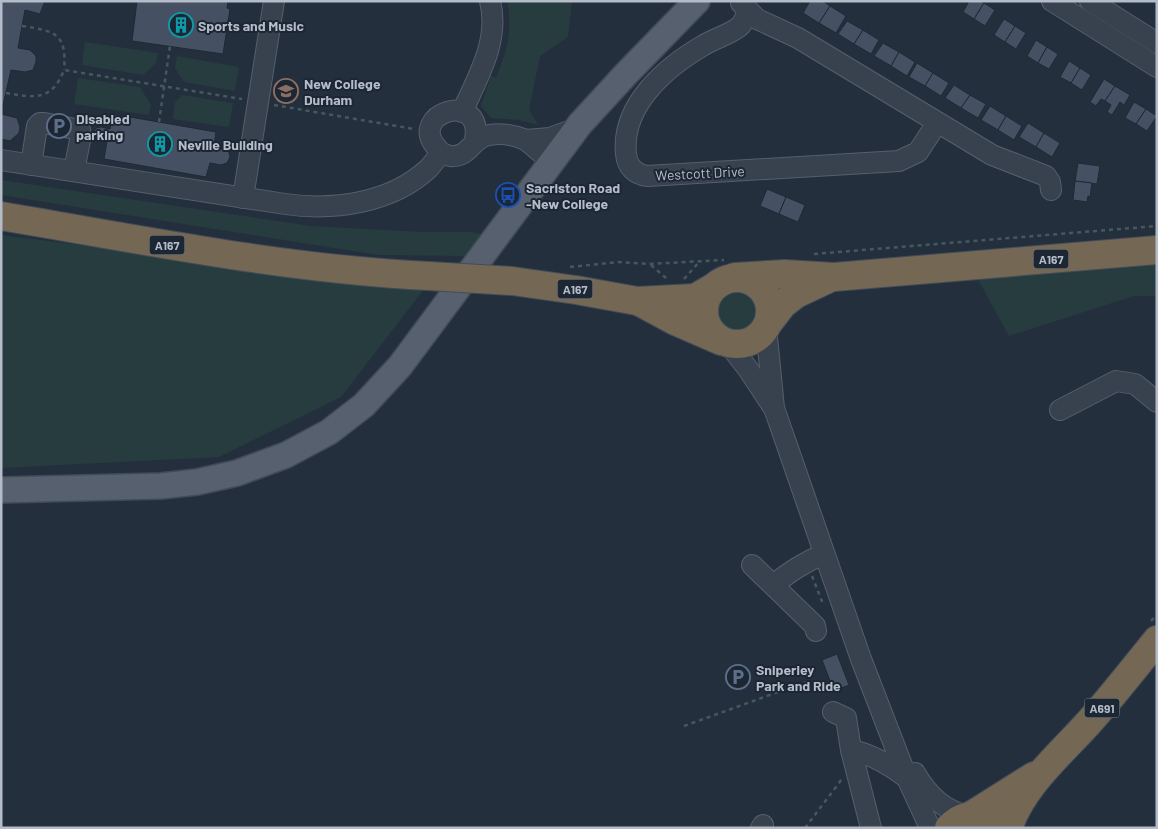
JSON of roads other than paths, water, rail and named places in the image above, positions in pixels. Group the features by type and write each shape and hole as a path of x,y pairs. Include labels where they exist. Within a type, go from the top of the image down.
{"highway":[{"name":"A167","path":"1,216 253,259 334,269 512,281 637,301 695,298 726,274 785,274 834,277 1157,250"},
{"path":"726,274 748,278 759,286 768,297 771,308 768,325 758,338 749,343 736,345 725,342 710,331 704,316 705,303 726,274"},
{"name":"A167","path":"768,325 784,304 796,294 834,277"},
{"name":"A167","path":"637,301 675,321 725,342"},
{"name":"A691","path":"1008,828 1015,812 1042,771 1116,692 1157,640"},
{"name":"A691","path":"963,820 1042,771"},
{"path":"963,820 987,818 998,828"}],"main road":[{"path":"1,490 162,486 197,482 237,473 286,455 329,432 364,405 400,366 577,128 697,1"}],"street":[{"path":"243,198 274,1"},
{"path":"462,112 492,41 494,26 490,1"},
{"path":"1052,1 1156,64"},
{"path":"1090,1 1157,44"},
{"name":"Westcott Drive","path":"744,6 757,19 798,38 992,155 1052,177"},
{"name":"Westcott Drive","path":"744,6 741,25 682,58 643,97 634,112 626,134 628,164 637,173 647,176 899,161 918,152 937,123"},
{"path":"448,111 462,112 471,118 475,124 475,140 471,148 460,155 453,156 441,152 431,140 432,124 440,114 448,111"},
{"path":"31,165 36,126 44,123 80,130 81,134 74,171"},
{"path":"526,140 550,138 577,128"},
{"path":"475,140 497,134 516,136 526,140 550,162"},
{"path":"1,160 299,206 339,205 375,198 402,186 430,167 441,152"},
{"path":"768,325 774,408 815,558 861,659 907,778 930,828"},
{"path":"725,342 748,369 774,408"},
{"path":"1060,410 1116,382 1135,384 1157,402"},
{"path":"773,585 815,558"},
{"path":"752,565 815,626 816,631"},
{"path":"833,712 846,718 851,750 871,828"},
{"path":"888,726 929,794 963,820"},
{"path":"851,750 867,754 883,762 907,778"}],"place":[{"name":"Sports and Music","path":"181,25"},
{"name":"New College Durham","path":"286,91"},
{"name":"Disabled parking","path":"59,126"},
{"name":"Neville Building","path":"160,144"},
{"name":"Sacriston Road -New College","path":"508,195"},
{"name":"Sniperley Park and Ride","path":"738,677"}]}
